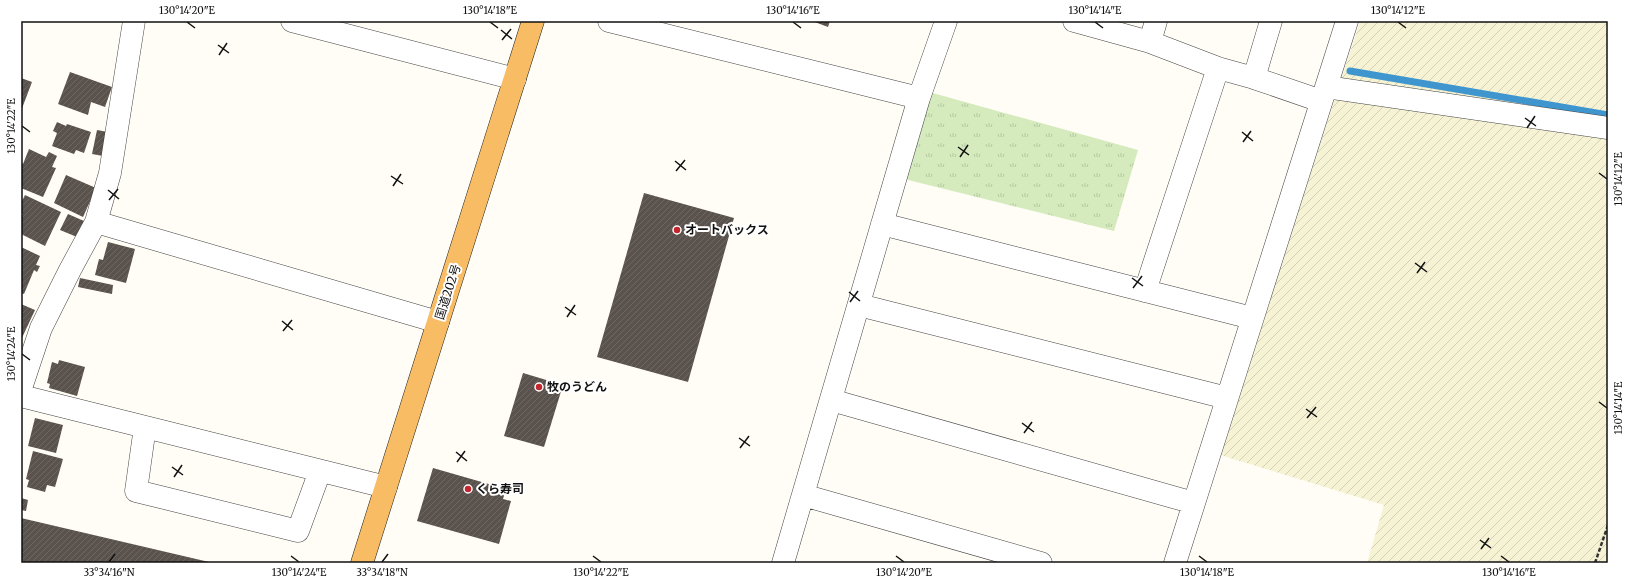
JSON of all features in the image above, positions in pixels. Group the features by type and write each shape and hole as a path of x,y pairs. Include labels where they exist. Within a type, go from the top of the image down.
{"highway":[{"name":"国道202号","path":"362,563 533,21"}],"street":[{"path":"292,21 515,79"},
{"path":"609,21 919,98"},
{"path":"783,563 919,98 946,21"},
{"path":"1074,21 1150,42 1218,68 1324,94 1608,128"},
{"path":"1150,42 1156,21"},
{"path":"1254,78 1271,21"},
{"path":"1174,563 1347,21"},
{"path":"21,388 25,360 96,222 110,173 128,23"},
{"path":"1145,291 1218,68"},
{"path":"96,222 438,322"},
{"path":"882,224 1252,318"},
{"path":"859,305 1227,398"},
{"path":"21,396 386,487"},
{"path":"831,400 1194,503"},
{"path":"145,427 136,491 298,530 320,471"},
{"path":"803,495 1041,563"}],"path":[{"path":"1595,563 1608,525"}],"shaded area":[{"path":"1360,21 1608,21 1608,563 1367,563 1384,505 1220,455"}],"green space":[{"path":"922,90 1138,150 1114,231 896,177"}],"building":[{"path":"812,21 830,21 828,27"},
{"path":"70,72 112,87 105,107 91,102 88,115 58,104"},
{"path":"21,78 32,82 21,111"},
{"path":"57,122 66,126 67,124 91,132 84,153 76,150 74,154 52,146 57,133 53,131"},
{"path":"97,130 108,132 103,156 92,154"},
{"path":"29,149 46,157 49,152 57,156 52,167 56,168 43,197 21,188 21,163 23,164"},
{"path":"66,175 96,188 83,217 54,203"},
{"path":"644,193 734,218 688,382 597,357"},
{"path":"25,195 61,212 45,246 21,234 21,217 23,214 21,213 21,203"},
{"path":"68,214 84,221 77,237 60,230"},
{"path":"108,242 135,249 126,283 95,275 99,259 103,260"},
{"path":"21,247 40,256 36,265 40,266 37,272 34,270 24,294 21,293"},
{"path":"80,278 113,285 112,294 78,287"},
{"path":"21,304 35,310 21,340"},
{"path":"59,360 85,367 77,396 49,388 50,384 47,383 52,362 58,364"},
{"path":"523,373 563,385 544,447 504,436"},
{"path":"35,418 63,425 56,453 28,446"},
{"path":"33,451 63,459 55,487 47,485 45,492 27,487 29,480 26,479"},
{"path":"433,468 506,489 503,499 511,501 499,544 417,521"},
{"path":"21,498 28,500 26,511 21,510"},
{"path":"21,518 209,562 21,563"}],"waterway":[{"path":"1350,71 1608,115"}],"place":[{"name":"オートバックス","path":"677,230"},
{"name":"牧のうどん","path":"539,387"},
{"name":"くら寿司","path":"468,489"}]}
